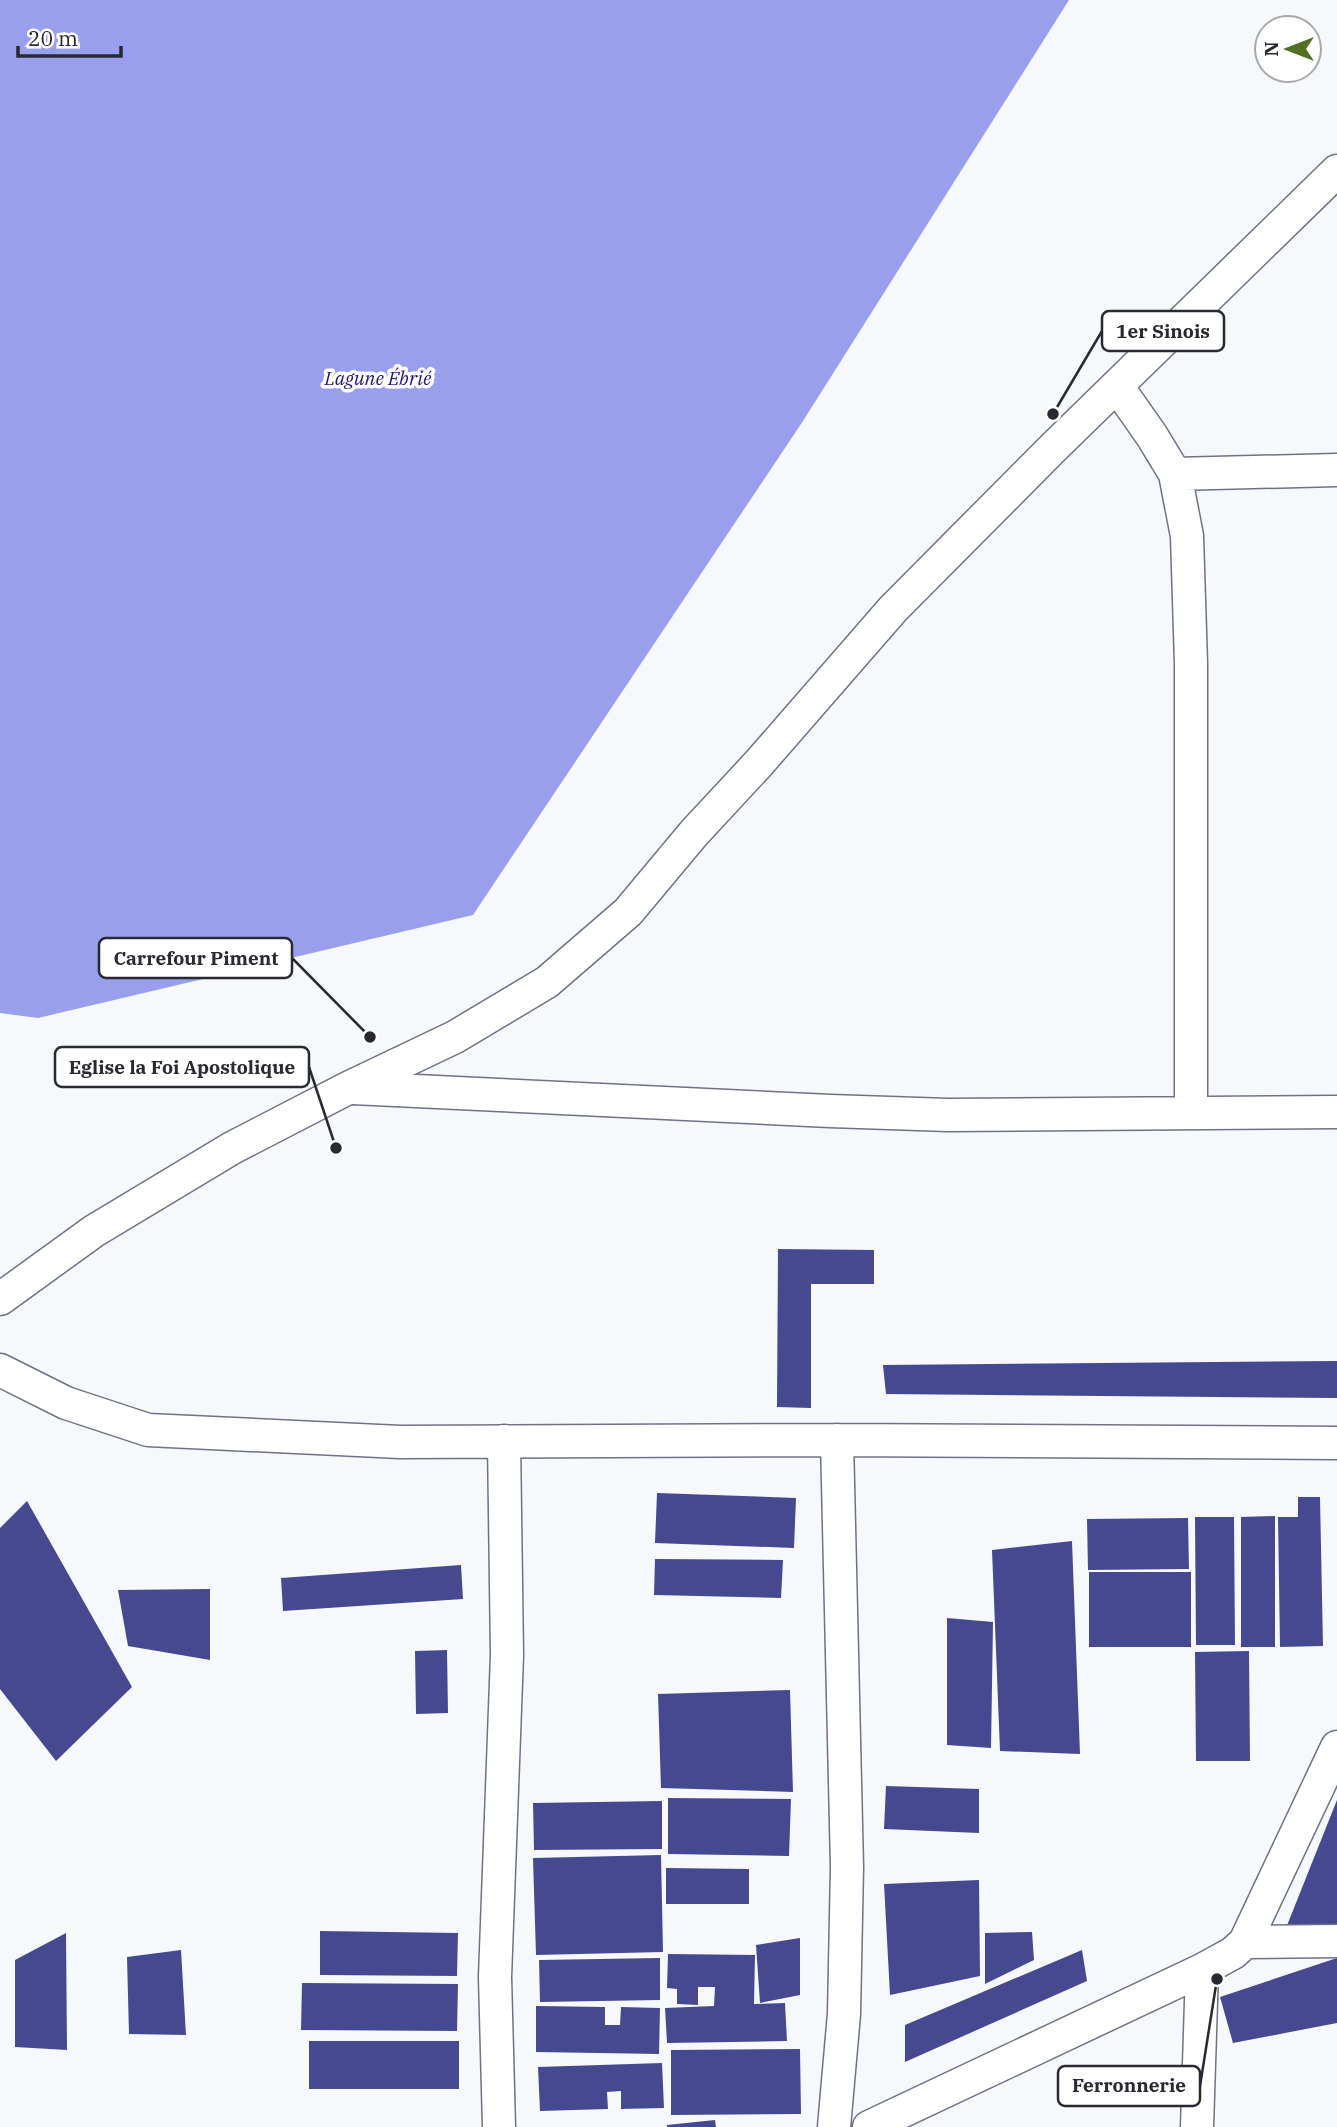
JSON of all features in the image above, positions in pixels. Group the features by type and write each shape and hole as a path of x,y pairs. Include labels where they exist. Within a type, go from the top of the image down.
{"street":[{"path":"0,1299 94,1231 232,1148 455,1037 547,982 628,912 694,833 759,763 893,609 1337,171"},
{"path":"1117,386 1175,474 1187,536 1190,625 1191,1113"},
{"path":"1175,474 1337,470"},
{"path":"348,1088 948,1115 1337,1112"},
{"path":"0,1370 66,1404 148,1430 400,1441 1337,1443"},
{"path":"834,2127 844,2014 847,1867 837,1440"},
{"path":"499,2127 495,1978 507,1655 504,1441"},
{"path":"869,2127 1233,1953 1245,1942 1337,1747"},
{"path":"1245,1942 1337,1941"},
{"path":"1196,2127 1202,1970"}],"water":[{"name":"Lagune Ébrié","path":"0,0 1069,0 803,421 473,915 38,1018 0,1013"}],"building":[{"path":"778,1249 874,1250 874,1284 811,1284 811,1408 777,1407"},
{"path":"1337,1361 1337,1398 886,1394 883,1365"},
{"path":"657,1493 796,1498 794,1548 655,1543"},
{"path":"1298,1497 1320,1497 1323,1646 1280,1647 1278,1517 1298,1517"},
{"path":"27,1501 132,1687 56,1761 0,1689 0,1528"},
{"path":"1275,1516 1275,1647 1241,1647 1241,1517"},
{"path":"1195,1517 1234,1517 1235,1645 1196,1645"},
{"path":"1188,1518 1189,1569 1088,1570 1087,1519"},
{"path":"1072,1541 1080,1754 1000,1751 992,1550"},
{"path":"655,1559 783,1560 781,1598 654,1595"},
{"path":"461,1565 463,1599 283,1611 281,1578"},
{"path":"1089,1572 1191,1572 1191,1647 1089,1647"},
{"path":"210,1589 210,1660 128,1646 118,1590"},
{"path":"947,1618 993,1622 991,1748 947,1745"},
{"path":"447,1650 448,1713 416,1714 415,1651"},
{"path":"1249,1651 1250,1761 1196,1761 1195,1652"},
{"path":"790,1690 793,1792 661,1788 658,1694"},
{"path":"886,1786 979,1789 979,1833 884,1829"},
{"path":"668,1798 791,1799 789,1856 668,1854"},
{"path":"1337,1800 1337,1926 1286,1928"},
{"path":"662,1801 662,1849 534,1850 533,1803"},
{"path":"661,1855 663,1952 536,1955 533,1858"},
{"path":"666,1868 749,1869 749,1904 666,1904"},
{"path":"979,1880 980,1976 890,1995 884,1884"},
{"path":"320,1931 458,1933 457,1976 320,1975"},
{"path":"1032,1932 1034,1960 985,1984 985,1933"},
{"path":"66,1933 67,2050 15,2047 15,1960"},
{"path":"800,1938 800,1995 760,2003 756,1945"},
{"path":"181,1950 186,2035 129,2034 127,1957"},
{"path":"1082,1950 1087,1981 905,2062 905,2025"},
{"path":"668,1954 755,1955 754,2004 785,2003 787,2041 667,2043 665,2008 714,2006 715,1987 698,1987 698,2005 677,2004 677,1989 667,1988"},
{"path":"660,1958 660,2000 540,2002 539,1960"},
{"path":"1337,1958 1337,2023 1233,2043 1220,1997"},
{"path":"302,1983 458,1984 457,2031 301,2030"},
{"path":"536,2006 605,2007 605,2025 620,2025 621,2007 660,2008 659,2054 536,2052"},
{"path":"309,2041 459,2041 459,2089 309,2089"},
{"path":"800,2049 801,2114 671,2115 671,2050"},
{"path":"662,2063 664,2108 621,2109 621,2091 607,2092 608,2109 540,2111 538,2067"},
{"path":"715,2120 716,2127 667,2127 667,2125"}],"place":[{"name":"1er Sinois","path":"1053,414"},
{"name":"Carrefour Piment","path":"370,1037"},
{"name":"Eglise la Foi Apostolique","path":"336,1148"},
{"name":"Ferronnerie","path":"1217,1979"}]}
